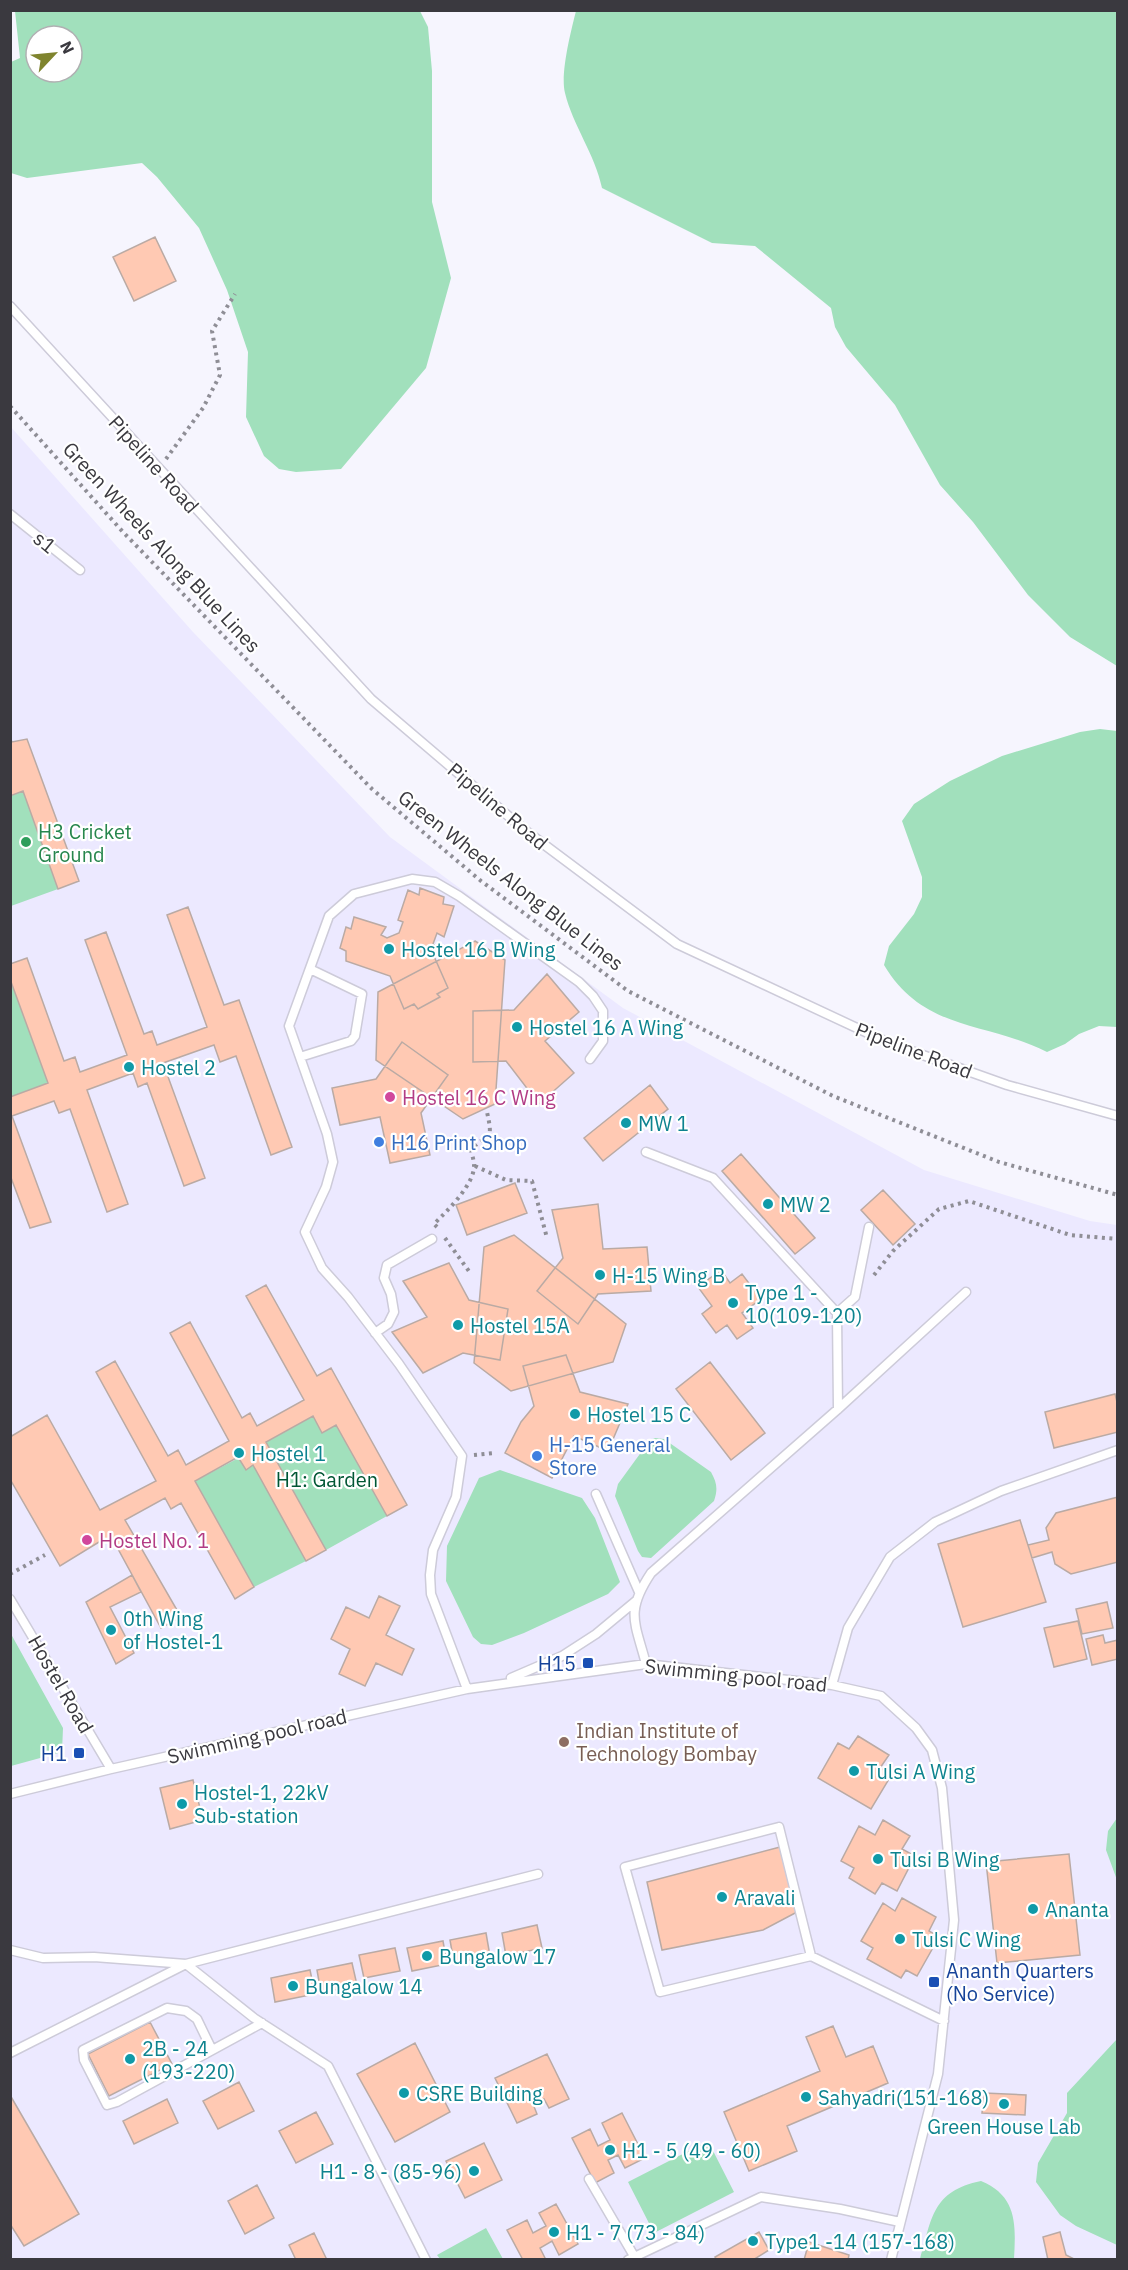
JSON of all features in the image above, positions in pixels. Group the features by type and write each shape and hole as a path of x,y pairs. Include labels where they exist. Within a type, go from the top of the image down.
{"lane":[{"name":"Pipeline Road","path":"10,306 371,699 526,831 677,944 889,1043 1007,1085 1118,1116"},
{"name":"s1","path":"10,514 80,570"},
{"path":"467,1689 431,1594 430,1575 433,1550 456,1497 462,1456 375,1333 348,1297 322,1268 305,1232 326,1187 333,1162 327,1134 290,1026 329,916 354,894 412,879 435,882 459,896 579,982 593,996 603,1011 603,1041 591,1059"},
{"path":"300,1057 351,1041 355,1036 362,994 310,969"},
{"path":"646,1152 713,1178 837,1313 838,1409"},
{"path":"837,1313 855,1298 869,1227"},
{"path":"375,1333 388,1324 394,1312 391,1294 384,1278 387,1265 432,1239"},
{"path":"646,1664 633,1615 638,1596 651,1573 838,1409 966,1292"},
{"path":"832,1685 848,1628 890,1557 944,1517 1001,1491 1118,1450"},
{"path":"596,1494 638,1596"},
{"path":"500,1683 562,1656 596,1634 638,1596"},
{"name":"Hostel Road","path":"10,1599 111,1769"},
{"name":"Swimming pool road","path":"10,1794 467,1689 646,1664 832,1685 881,1696 916,1728 932,1750 942,1788 954,1920 938,2074 891,2259"},
{"path":"811,1956 779,1827 625,1867 660,1992 811,1956 944,2021"},
{"path":"10,2053 186,1964 538,1874"},
{"path":"10,1950 43,1958 94,1957 186,1964 262,2023 328,2066 426,2259"},
{"path":"212,2050 197,2019 186,2011 167,2008 83,2050 84,2060 106,2105 117,2102 262,2023"},
{"path":"589,2179 631,2258 761,2197 840,2209 900,2222"}],"path":[{"path":"159,469 203,408 220,375 212,331 235,294"},
{"name":"Green Wheels Along Blue Lines","path":"10,406 123,532 372,789 481,881 628,991 833,1096 999,1162 1118,1195"},
{"path":"471,1274 434,1224 456,1203 464,1190 475,1166 471,1150 488,1140 491,1131 487,1112"},
{"path":"475,1166 506,1180 532,1181 547,1238"},
{"path":"855,1298 893,1251 939,1209 969,1201 1070,1235 1118,1239"},
{"path":"462,1456 494,1453"},
{"path":"10,1574 45,1555"}],"shaded area":[{"name":"Indian Institute of Technology Bombay","path":"10,426 193,632 390,837 623,1008 924,1170 1090,1221 1117,1225 1117,2259 11,2259"}],"green space":[{"path":"15,11 420,11 428,27 432,71 432,202 451,278 426,368 341,469 296,472 279,469 264,456 246,417 248,352 227,290 199,228 157,177 142,163 27,178 11,173 11,62 20,58"},
{"path":"576,11 1117,11 1117,666 1070,637 1028,595 973,522 940,485 895,405 846,347 835,327 831,308 755,246 712,243 602,188 565,93 565,64"},
{"path":"1100,729 1117,731 1117,1027 1099,1026 1047,1052 1024,1042 937,1014 900,987 884,965 889,946 914,914 922,897 922,877 902,821 914,804 950,781 1002,756 1080,732"},
{"name":"H3 Cricket Ground","path":"23,791 58,889 11,906 11,796"},
{"path":"10,979 48,1083 10,1097"},
{"name":"H1: Garden","path":"313,1416 322,1433 336,1425 387,1516 326,1550 266,1442"},
{"path":"664,1439 711,1472 716,1489 714,1501 651,1558 642,1557 638,1551 615,1496 618,1484 650,1440"},
{"path":"248,1453 306,1561 254,1587 195,1481"},
{"path":"500,1470 582,1498 595,1518 620,1582 608,1594 524,1633 492,1645 481,1644 473,1637 446,1581 447,1546 479,1478"},
{"path":"11,1634 63,1728 62,1752 11,1766"},
{"path":"1117,1818 1117,1880 1106,1850 1108,1831"},
{"path":"1117,2039 1117,2245 1076,2226 1060,2215 1036,2182 1038,2163 1067,2113 1067,2093"},
{"path":"708,2141 734,2192 654,2233 628,2182"},
{"path":"981,2181 1002,2195 1012,2212 1015,2234 1014,2259 920,2259 932,2219 943,2199 952,2192"},
{"path":"486,2228 503,2259 440,2259 437,2255"}],"building":[{"path":"155,237 176,281 134,301 113,257"},
{"path":"10,737 12,742 27,739 79,881 58,889 23,791 10,796"},
{"name":"Hostel 16 B Wing","path":"420,888 444,897 443,904 454,906 444,937 437,933 433,944 436,946 433,954 448,988 437,994 440,997 418,1009 414,1004 404,1009 390,976 346,961 346,951 340,948 346,927 351,929 354,917 386,927 381,935 387,938 399,933 403,922 398,920 408,890 419,895"},
{"name":"Hostel 2","path":"188,907 224,1005 239,1000 292,1147 271,1155 236,1056 220,1062 214,1045 163,1063 205,1178 184,1186 147,1083 138,1087 133,1073 87,1090 128,1204 107,1212 70,1109 59,1113 54,1101 12,1116 51,1222 30,1228 10,1175 10,1097 48,1083 10,979 10,964 27,958 64,1061 75,1057 80,1072 127,1055 85,940 106,932 144,1034 152,1031 157,1045 207,1027 167,915"},
{"path":"475,941 505,960 495,1104 463,1119 376,1060 378,992"},
{"name":"Hostel 16 A Wing","path":"547,974 579,1012 545,1041 574,1073 539,1104 506,1061 473,1062 473,1011 514,1010"},
{"path":"402,1042 448,1075 421,1113 430,1155 390,1163 380,1117 340,1125 332,1088 376,1079"},
{"name":"MW 1","path":"650,1085 668,1109 603,1161 584,1138"},
{"name":"MW 2","path":"741,1154 815,1238 795,1254 722,1171"},
{"path":"515,1183 527,1213 467,1235 456,1205"},
{"path":"883,1190 915,1224 893,1245 861,1210"},
{"name":"H-15 Wing B","path":"598,1204 603,1249 647,1247 651,1291 598,1294 578,1324 537,1291 563,1258 552,1210"},
{"path":"514,1235 626,1324 613,1362 511,1391 474,1363 484,1247"},
{"name":"Hostel 15A","path":"449,1263 469,1300 508,1309 500,1360 463,1353 423,1373 392,1332 427,1317 403,1281"},
{"name":"Type 1 - 10(109-120)","path":"721,1270 730,1283 742,1274 761,1299 742,1313 753,1328 737,1339 727,1325 716,1333 702,1314 712,1306 698,1287"},
{"name":"Hostel 1","path":"266,1285 317,1376 331,1368 407,1505 387,1516 336,1425 322,1433 313,1416 266,1442 326,1550 306,1561 253,1465 246,1470 238,1457 195,1481 254,1587 235,1599 181,1503 171,1509 165,1498 125,1520 181,1617 161,1628 112,1538 99,1542 60,1566 10,1479 10,1437 47,1415 100,1510 156,1481 96,1372 115,1361 168,1456 178,1450 186,1465 229,1441 170,1333 190,1322 242,1418 250,1413 257,1426 304,1400 246,1296"},
{"name":"Hostel 15 C","path":"566,1355 580,1392 628,1404 608,1451 574,1436 552,1478 505,1453 521,1422 534,1406 523,1366"},
{"path":"710,1362 765,1433 731,1460 676,1389"},
{"path":"1115,1394 1118,1406 1118,1432 1054,1448 1045,1412"},
{"path":"1118,1497 1118,1562 1071,1574 1055,1564 1052,1552 1032,1558 1028,1545 1049,1540 1046,1528 1056,1513"},
{"path":"1020,1520 1046,1602 963,1627 938,1544"},
{"name":"0th Wing of Hostel-1","path":"132,1575 141,1592 110,1607 134,1653 116,1664 86,1602"},
{"path":"379,1596 400,1606 386,1635 414,1649 402,1675 376,1663 365,1686 339,1674 350,1649 331,1639 346,1607 369,1618"},
{"path":"1107,1602 1113,1628 1082,1634 1076,1609"},
{"path":"1078,1621 1087,1659 1054,1667 1044,1628"},
{"path":"1103,1635 1105,1643 1118,1640 1118,1659 1092,1665 1086,1639"},
{"name":"Tulsi A Wing","path":"858,1736 889,1755 880,1768 892,1774 871,1809 818,1778 838,1743 849,1749"},
{"name":"Hostel-1, 22kV Sub-station","path":"193,1780 203,1820 170,1829 160,1788"},
{"name":"Tulsi B Wing","path":"883,1820 910,1836 902,1849 915,1856 897,1891 882,1883 875,1894 849,1878 854,1868 841,1861 859,1826 875,1835"},
{"name":"Aravali","path":"784,1846 797,1912 763,1930 662,1950 647,1882"},
{"name":"Ananta","path":"1069,1854 1080,1955 997,1963 986,1862"},
{"name":"Tulsi C Wing","path":"902,1898 936,1917 929,1931 939,1937 917,1976 906,1970 901,1978 867,1959 873,1948 861,1941 883,1903 895,1911"},
{"path":"537,1925 542,1948 506,1956 502,1933"},
{"path":"486,1933 490,1956 454,1963 450,1940"},
{"name":"Bungalow 17","path":"443,1941 447,1964 412,1971 407,1948"},
{"path":"395,1948 400,1971 364,1978 359,1955"},
{"path":"352,1963 357,1985 321,1993 317,1970"},
{"name":"Bungalow 14","path":"310,1970 315,1994 275,2002 271,1978"},
{"name":"2B - 24 (193-220)","path":"150,2022 172,2064 109,2096 88,2054"},
{"name":"Sahyadri(151-168)","path":"833,2026 846,2057 873,2046 888,2083 787,2126 797,2151 749,2171 724,2112 820,2071 806,2037"},
{"name":"CSRE Building","path":"415,2043 450,2112 395,2142 357,2074"},
{"path":"547,2054 569,2099 549,2108 544,2099 533,2104 537,2114 517,2123 495,2078"},
{"path":"239,2082 254,2111 218,2129 203,2101"},
{"name":"Green House Lab","path":"984,2093 1026,2095 1025,2115 982,2113"},
{"path":"10,2095 79,2214 24,2246 10,2224"},
{"path":"167,2099 178,2123 134,2144 123,2121"},
{"path":"316,2112 333,2144 296,2163 279,2131"},
{"name":"H1 - 5 (49 - 60)","path":"622,2113 645,2158 625,2168 618,2155 608,2160 614,2173 595,2183 572,2138 590,2129 598,2146 610,2140 602,2123"},
{"name":"H1 - 8 - (85-96)","path":"484,2143 502,2180 465,2198 446,2161"},
{"path":"257,2185 274,2218 245,2234 228,2201"},
{"name":"H1 - 7 (73 - 84)","path":"556,2204 578,2244 559,2255 552,2241 540,2248 546,2260 523,2260 507,2230 527,2220 533,2233 546,2226 539,2213"},
{"name":"Type1 -14 (157-168)","path":"759,2232 769,2250 753,2260 717,2260 715,2257"},
{"path":"1060,2232 1066,2255 1076,2260 1048,2260 1043,2237"},
{"path":"314,2233 327,2260 296,2260 289,2245"},
{"path":"809,2242 849,2255 848,2260 804,2260"}],"place":[{"name":"H3 Cricket Ground","path":"26,842"},
{"name":"Hostel 16 B Wing","path":"389,949"},
{"name":"Hostel 16 A Wing","path":"517,1027"},
{"name":"Hostel 2","path":"129,1067"},
{"name":"Hostel 16 C Wing","path":"390,1097"},
{"name":"MW 1","path":"626,1123"},
{"name":"H16 Print Shop","path":"379,1142"},
{"name":"MW 2","path":"768,1204"},
{"name":"H-15 Wing B","path":"600,1275"},
{"name":"Type 1 - 10(109-120)","path":"733,1303"},
{"name":"Hostel 15A","path":"458,1325"},
{"name":"Hostel 15 C","path":"575,1414"},
{"name":"Hostel 1","path":"239,1453"},
{"name":"H-15 General Store","path":"537,1456"},
{"name":"Hostel No. 1","path":"87,1540"},
{"name":"0th Wing of Hostel-1","path":"111,1630"},
{"name":"H15","path":"588,1663"},
{"name":"Indian Institute of Technology Bombay","path":"564,1742"},
{"name":"H1","path":"79,1753"},
{"name":"Tulsi A Wing","path":"854,1771"},
{"name":"Hostel-1, 22kV Sub-station","path":"182,1804"},
{"name":"Tulsi B Wing","path":"878,1859"},
{"name":"Aravali","path":"722,1897"},
{"name":"Ananta","path":"1033,1909"},
{"name":"Tulsi C Wing","path":"900,1939"},
{"name":"Bungalow 17","path":"427,1956"},
{"name":"Ananth Quarters (No Service)","path":"934,1982"},
{"name":"Bungalow 14","path":"293,1986"},
{"name":"2B - 24 (193-220)","path":"130,2059"},
{"name":"CSRE Building","path":"404,2093"},
{"name":"Sahyadri(151-168)","path":"806,2097"},
{"name":"Green House Lab","path":"1004,2104"},
{"name":"H1 - 5 (49 - 60)","path":"610,2150"},
{"name":"H1 - 8 - (85-96)","path":"474,2171"},
{"name":"H1 - 7 (73 - 84)","path":"554,2232"},
{"name":"Type1 -14 (157-168)","path":"753,2241"}]}
